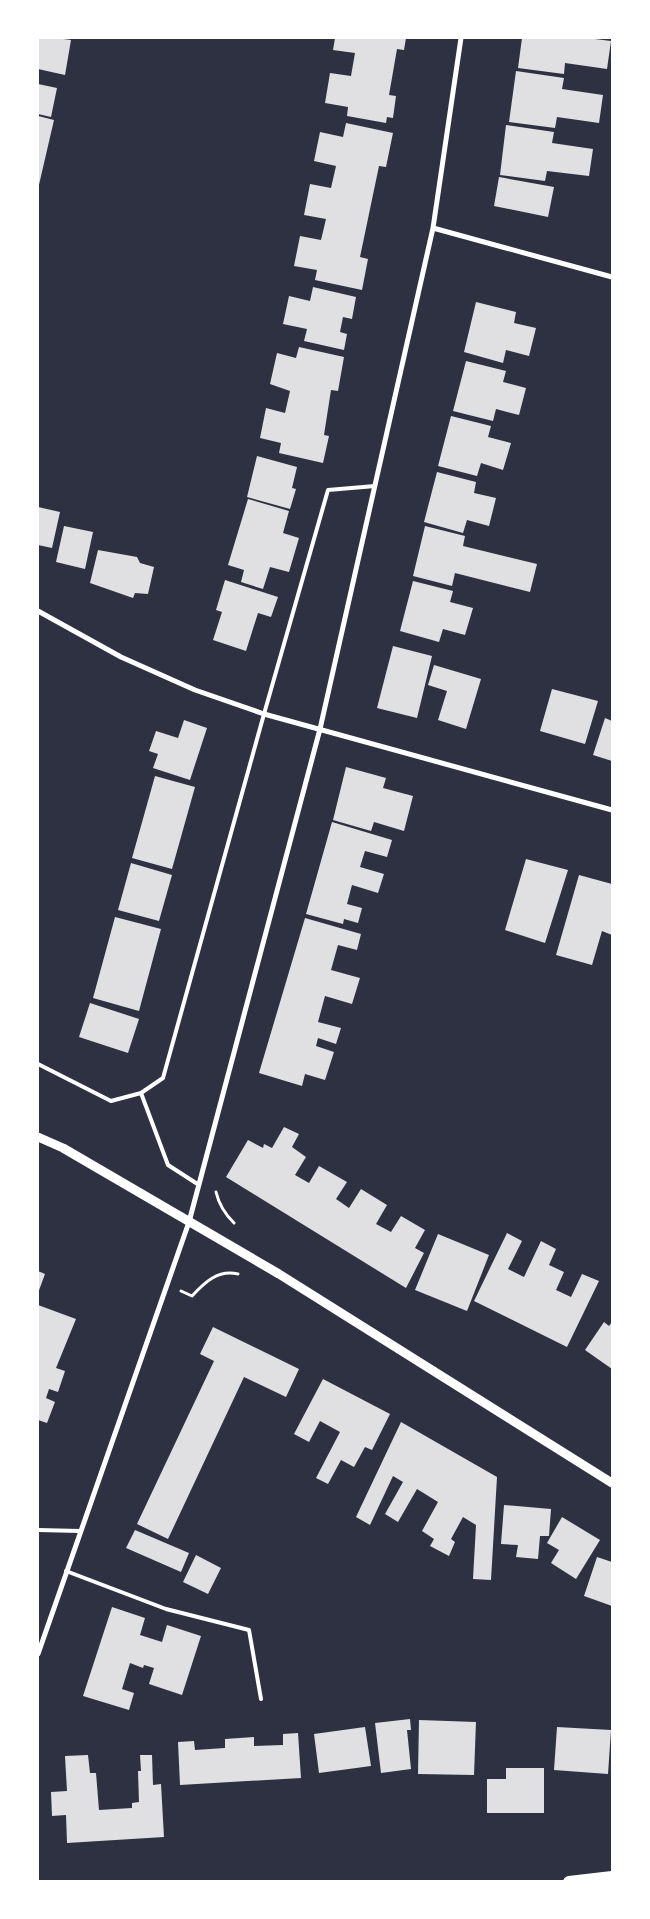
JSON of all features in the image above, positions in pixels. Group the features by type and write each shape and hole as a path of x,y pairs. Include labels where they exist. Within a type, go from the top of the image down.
{"main road":[{"path":"569,1882 612,1877"}],"street":[{"path":"38,1654 189,1222 320,729 433,228 461,38"},
{"path":"433,228 612,278"},
{"path":"38,611 122,657 194,690 264,714 612,810"},
{"path":"38,1137 63,1148 280,1274 612,1483"}],"lane":[{"path":"38,1064 111,1101 141,1093 164,1078 328,490 376,486"},
{"path":"141,1093 168,1165 199,1185"},
{"path":"38,1530 80,1532"},
{"path":"66,1571 166,1609 250,1630 261,1699"}],"building":[{"path":"38,38 71,40 65,75 38,69"},
{"path":"335,38 406,38 404,50 397,49 389,95 396,96 393,118 387,117 386,123 347,116 348,107 325,103 330,73 351,76 355,53 333,50"},
{"path":"522,38 587,38 611,41 607,69 565,63 564,74 518,68"},
{"path":"516,71 564,78 562,89 603,95 599,123 557,117 555,128 509,122"},
{"path":"38,84 57,88 51,117 38,114"},
{"path":"38,116 54,120 38,189"},
{"path":"346,123 393,133 386,167 379,166 360,257 368,259 362,290 315,280 317,270 294,266 300,236 321,240 326,219 304,215 310,184 331,188 336,166 314,161 320,132 343,137"},
{"path":"506,125 554,132 552,143 593,149 589,176 547,171 545,181 500,175"},
{"path":"499,177 554,187 548,217 494,206"},
{"path":"313,287 356,297 352,319 343,317 340,332 347,334 344,350 304,341 307,329 283,324 289,296 310,301"},
{"path":"476,302 516,312 514,323 536,328 529,356 506,350 503,363 464,352"},
{"path":"299,347 344,357 338,391 331,390 324,435 329,436 323,463 279,453 281,443 260,438 266,408 285,413 290,391 270,384 277,353 296,358"},
{"path":"466,361 506,371 503,382 526,388 519,415 496,409 493,421 453,411"},
{"path":"451,416 491,426 488,437 511,443 503,470 481,463 477,476 438,466"},
{"path":"257,456 297,467 292,488 296,489 290,509 247,497"},
{"path":"437,472 476,482 474,493 496,498 489,526 467,520 463,533 424,522"},
{"path":"248,499 289,511 283,533 299,538 289,572 270,567 263,589 241,582 244,570 228,565"},
{"path":"38,507 60,512 52,548 38,545"},
{"path":"64,526 93,532 85,569 56,562"},
{"path":"425,526 465,536 463,546 537,564 530,592 455,573 452,586 413,576"},
{"path":"98,550 137,557 140,563 154,567 148,594 135,593 133,598 90,583"},
{"path":"225,580 278,597 271,617 258,613 246,651 213,640 222,612 216,610"},
{"path":"413,581 453,591 450,602 473,608 465,635 443,629 439,642 400,631"},
{"path":"393,646 432,656 417,718 377,708"},
{"path":"434,665 481,679 466,729 438,720 447,691 428,685"},
{"path":"552,689 598,701 585,744 540,731"},
{"path":"605,718 612,721 612,761 593,755"},
{"path":"184,720 207,728 190,780 153,768 158,754 149,751 156,731 178,738"},
{"path":"346,767 386,778 383,788 413,796 404,831 374,822 371,831 333,820"},
{"path":"155,776 195,787 172,869 132,858"},
{"path":"332,822 392,840 387,857 365,851 360,867 384,874 378,893 352,885 347,904 362,908 358,923 344,919 343,924 306,914"},
{"path":"526,859 568,870 545,943 505,930"},
{"path":"131,863 172,875 159,921 118,910"},
{"path":"579,875 612,884 612,935 602,931 592,965 556,955"},
{"path":"115,917 161,929 139,1011 93,998"},
{"path":"305,918 361,934 357,950 338,945 331,970 360,978 352,1004 325,996 318,1022 341,1028 336,1044 318,1038 316,1046 334,1052 325,1080 305,1074 302,1086 259,1073"},
{"path":"90,1003 139,1019 128,1053 79,1037"},
{"path":"284,1127 299,1134 292,1147 306,1157 295,1175 309,1183 319,1166 347,1182 336,1199 349,1208 361,1189 387,1205 376,1224 391,1232 401,1216 425,1230 415,1248 424,1253 406,1288 226,1177 248,1140 263,1148 264,1144 272,1148"},
{"path":"507,1233 522,1241 508,1269 524,1277 541,1241 556,1249 549,1265 564,1272 556,1290 571,1297 582,1274 599,1281 567,1347 474,1301"},
{"path":"438,1234 489,1255 467,1311 415,1290"},
{"path":"38,1271 45,1274 38,1293"},
{"path":"38,1305 76,1319 56,1368 65,1371 58,1392 49,1389 46,1398 55,1402 47,1423 38,1420"},
{"path":"604,1322 609,1326 612,1322 612,1369 585,1350"},
{"path":"213,1327 299,1369 286,1397 244,1377 168,1539 137,1524 214,1361 200,1354"},
{"path":"323,1379 390,1414 372,1450 365,1447 354,1467 341,1460 328,1484 316,1478 340,1432 320,1421 309,1442 294,1434"},
{"path":"401,1422 497,1477 491,1580 473,1579 476,1525 463,1517 451,1539 455,1542 449,1556 430,1546 434,1539 422,1531 438,1502 417,1489 398,1522 385,1514 403,1482 393,1476 370,1525 356,1517"},
{"path":"504,1505 551,1509 549,1536 540,1536 538,1559 516,1557 518,1545 501,1544"},
{"path":"562,1517 600,1540 576,1579 551,1563 559,1550 547,1543"},
{"path":"135,1530 189,1553 181,1572 126,1548"},
{"path":"196,1555 221,1568 208,1594 183,1582"},
{"path":"597,1557 612,1562 612,1606 584,1596"},
{"path":"112,1607 145,1618 140,1635 162,1642 167,1625 201,1636 182,1695 149,1684 154,1668 144,1665 143,1668 130,1663 122,1689 134,1693 129,1710 83,1696"},
{"path":"410,1719 411,1730 407,1730 411,1769 381,1773 375,1723"},
{"path":"419,1720 476,1722 474,1775 418,1774"},
{"path":"365,1727 371,1766 319,1773 314,1734"},
{"path":"557,1727 611,1730 608,1774 554,1770"},
{"path":"298,1733 301,1778 180,1785 178,1742 194,1741 195,1750 225,1748 225,1739 254,1737 254,1746 283,1745 283,1734"},
{"path":"88,1755 90,1773 96,1773 99,1810 132,1808 132,1803 139,1802 138,1771 141,1771 140,1755 152,1755 153,1785 161,1784 164,1837 67,1843 66,1815 52,1816 51,1792 67,1791 65,1756"},
{"path":"506,1768 544,1768 544,1813 487,1813 487,1779 506,1779"}]}
